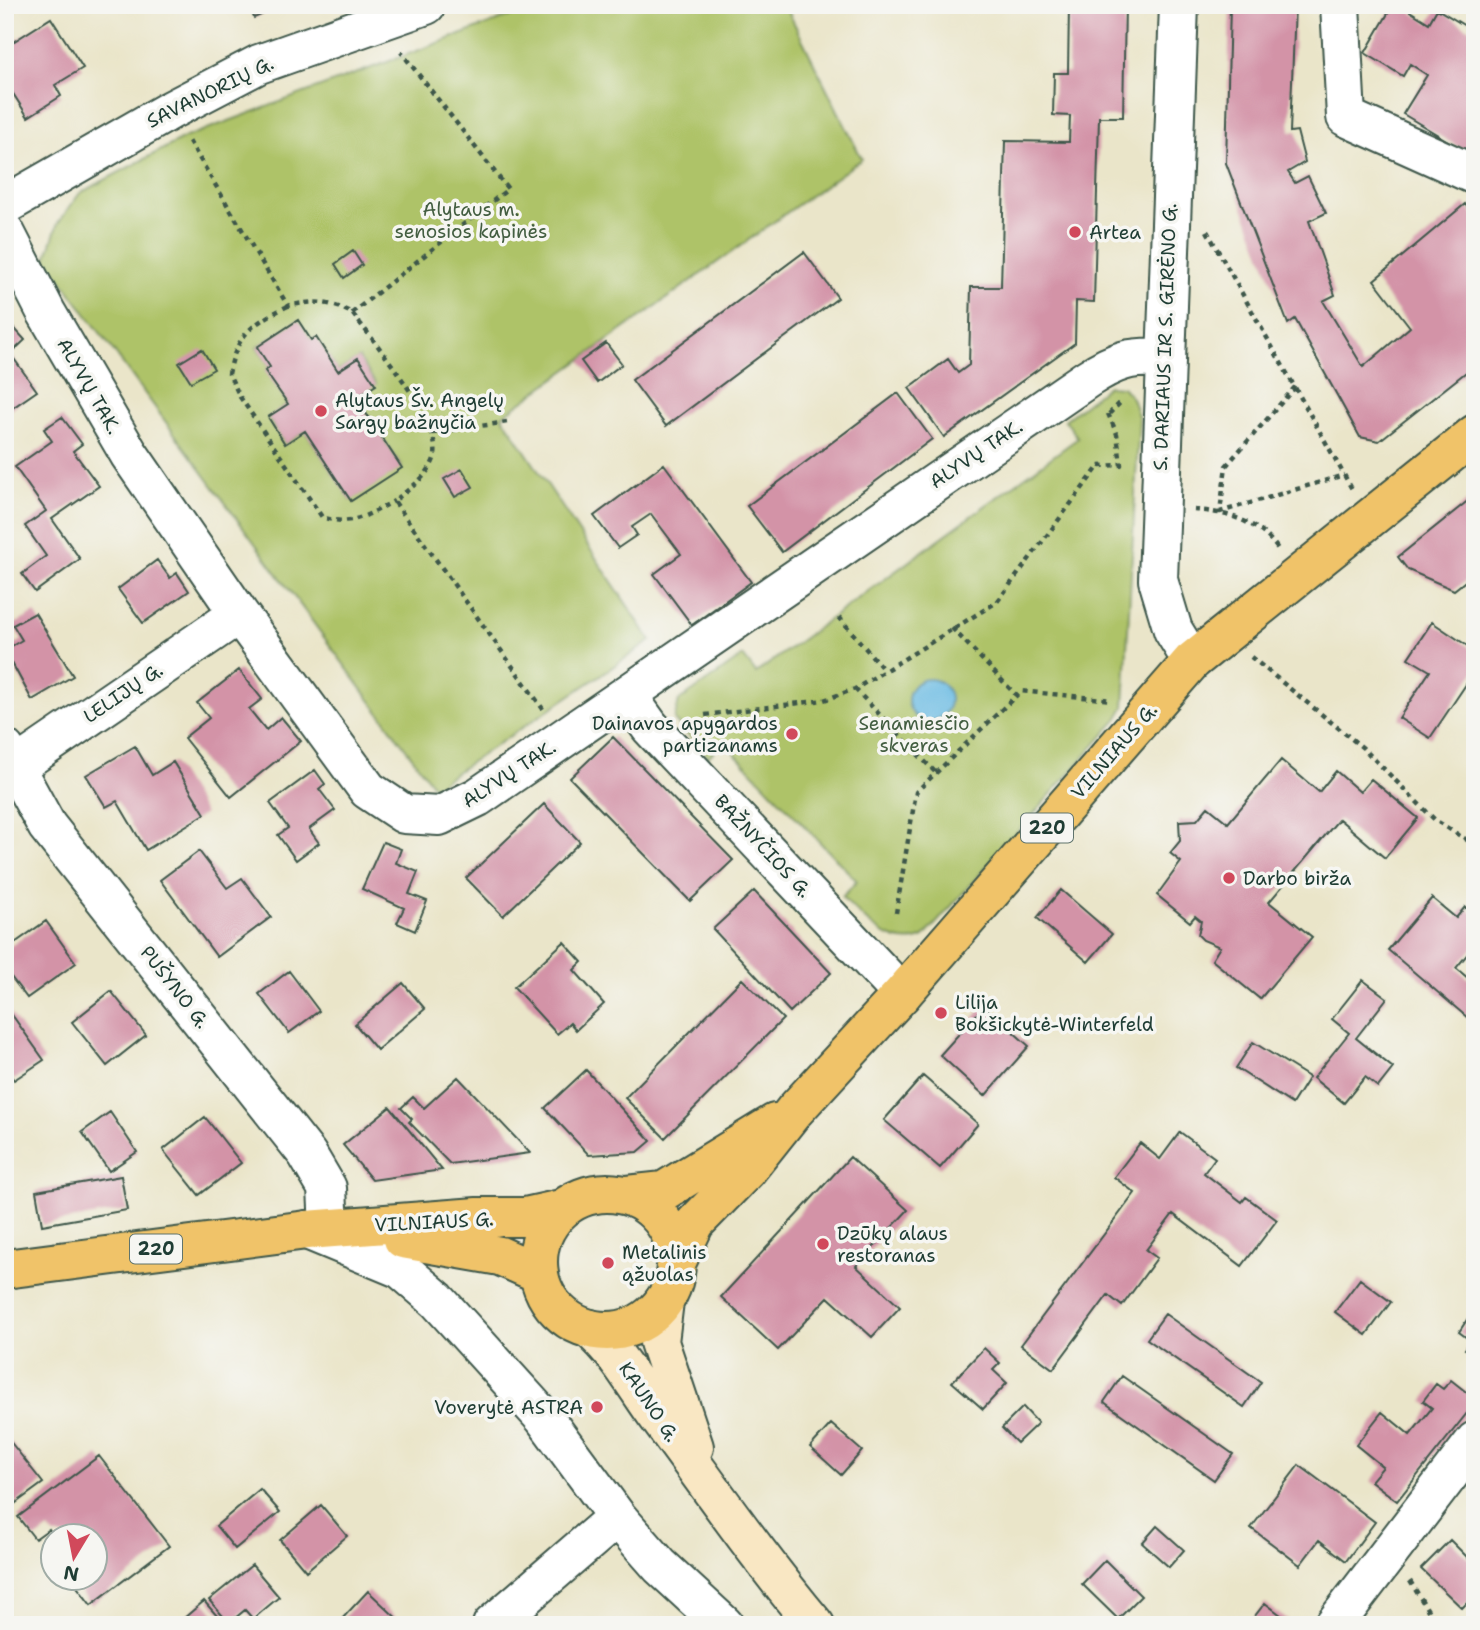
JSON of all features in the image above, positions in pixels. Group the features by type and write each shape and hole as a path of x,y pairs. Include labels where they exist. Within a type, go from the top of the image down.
{"main road":[{"name":"VILNIAUS G.","path":"677,1261 695,1223 747,1170 794,1111 902,994 1192,661 1368,517 1475,434"},
{"name":"VILNIAUS G.","path":"627,1195 664,1191 794,1111"},
{"path":"603,1193 627,1195 647,1205 663,1220 673,1240 677,1261 674,1282 664,1301 650,1317 631,1327 611,1331 590,1329 571,1321 556,1309 545,1292 538,1273 541,1239 561,1209 581,1198 603,1193"},
{"name":"VILNIAUS G.","path":"5,1269 318,1229 477,1217 525,1217 561,1209"},
{"name":"VILNIAUS G.","path":"318,1229 453,1246 500,1256 538,1273"}],"street":[{"name":"SAVANORIŲ G.","path":"5,205 147,123 259,65 426,5"},
{"name":"S. DARIAUS IR S. GIRĖNO G.","path":"1179,5 1164,358 1158,580 1173,630 1192,661"},
{"path":"1340,5 1346,117 1475,175"},
{"name":"ALYVŲ TAK.","path":"5,233 46,313 129,454 239,614 368,790 404,814 439,816 478,797 1095,373 1112,363 1136,356 1164,358"},
{"name":"LELIJŲ G.","path":"8,761 239,614"},
{"name":"BAŽNYČIOS G.","path":"626,695 650,727 902,994"},
{"name":"PUŠYNO G.","path":"8,761 47,826 307,1154 327,1188 318,1229"},
{"path":"318,1229 401,1269 437,1300 544,1418 617,1517 660,1566 724,1625"},
{"path":"437,1300 438,1282 453,1246"},
{"name":"KAUNO G.","path":"664,1301 659,1342 704,1479"},
{"name":"KAUNO G.","path":"590,1329 620,1358 638,1390 704,1479 729,1519 816,1625"},
{"path":"1334,1625 1475,1441"},
{"path":"492,1625 617,1517"}],"path":[{"path":"352,313 508,189 401,55 389,19"},
{"path":"186,137 288,306"},
{"path":"1206,230 1368,517"},
{"path":"315,300 333,304 352,313 432,426 435,456 426,476 394,501 358,521 338,522 322,517 240,397 229,374 241,337 263,319 288,306 315,300"},
{"path":"1220,512 1226,466 1295,387"},
{"path":"705,715 824,700 855,689 883,669 997,602 1099,466 1121,465 1117,434 1109,414"},
{"path":"433,433 506,422"},
{"path":"1220,512 1344,475"},
{"path":"394,501 545,712"},
{"path":"1159,509 1220,512 1244,520 1273,541 1297,575"},
{"path":"839,617 883,669"},
{"path":"952,628 1016,695"},
{"path":"1225,635 1363,748 1435,820 1475,845"},
{"path":"855,689 936,773"},
{"path":"896,913 916,792 1016,695 1021,691 1116,701"},
{"path":"1392,1550 1437,1625"}],"green space":[{"name":"Alytaus m. senosios kapinės","path":"540,5 785,5 862,159 502,416 651,641 434,787 46,259 58,223 80,193 186,137","holes":["298,321 311,340 316,338 338,371 359,358 376,384 356,398 402,467 351,500 305,431 285,444 268,418 288,404 266,371 270,367 257,347"]},
{"name":"Senamiesčio skveras","path":"1108,386 1122,387 1132,398 1139,419 1124,707 1116,721 924,937 900,940 889,936 868,922 842,897 857,881 724,742 708,757 674,720 679,701 743,656 756,673 1078,438 1065,420"}],"water":[{"path":"929,679 944,685 950,700 944,715 929,721 914,715 908,700 914,685"}],"building":[{"path":"249,5 285,5 254,18"},
{"path":"1069,5 1125,5 1123,117 1099,117 1094,302 1076,301 1075,343 944,437 909,388 948,359 958,373 969,365 971,287 1001,287 1005,141 1069,142 1070,116 1053,115 1054,73 1068,73"},
{"path":"1230,5 1295,5 1290,132 1297,131 1305,162 1288,172 1295,183 1308,176 1326,213 1309,221 1335,295 1323,301 1363,367 1410,327 1374,280 1465,204 1475,216 1475,365 1379,441 1360,437 1295,319 1288,324 1226,163"},
{"path":"1393,5 1400,5 1429,23 1437,9 1475,32 1475,157 1403,114 1427,75 1410,64 1403,76 1365,53"},
{"path":"51,18 83,68 55,85 61,96 28,117 5,81 5,47"},
{"path":"353,251 362,265 344,278 335,264"},
{"path":"804,252 838,298 666,426 632,380"},
{"path":"5,318 25,340 8,356 5,353"},
{"name":"Alytaus Šv. Angelų Sargų bažnyčia","path":"298,320 311,340 316,337 338,371 358,358 376,385 356,398 402,468 351,501 305,431 285,444 268,417 288,404 265,371 270,367 257,347"},
{"path":"606,343 622,364 597,383 581,361"},
{"path":"202,349 214,369 191,382 179,363"},
{"path":"12,356 37,391 5,413 5,361"},
{"path":"898,393 932,439 782,552 747,506"},
{"path":"62,417 82,444 73,451 99,486 52,519 80,559 35,592 22,574 46,556 25,526 46,511 15,467 52,441 44,429"},
{"path":"664,464 751,582 692,625 654,574 681,554 651,514 632,527 637,535 618,548 594,516"},
{"path":"462,469 473,487 455,497 444,479"},
{"path":"1475,495 1475,588 1468,579 1454,590 1408,570 1398,557"},
{"path":"157,560 170,578 177,573 189,591 143,623 118,589"},
{"path":"35,613 73,676 32,700 5,650 22,640 13,625"},
{"path":"1432,622 1475,651 1475,671 1430,738 1399,718 1430,671 1408,658"},
{"path":"239,670 262,699 249,709 266,730 281,717 301,741 231,797 184,738 209,718 197,703"},
{"path":"613,737 733,860 690,901 570,778"},
{"path":"135,746 152,775 173,762 205,814 146,850 117,801 106,807 86,775"},
{"name":"Darbo birža","path":"1281,760 1319,792 1336,771 1360,792 1371,779 1418,818 1385,858 1339,819 1269,902 1312,937 1260,999 1212,960 1220,947 1198,935 1201,921 1195,916 1190,922 1157,895 1181,862 1170,853 1180,841 1179,821 1197,820 1208,807 1228,823"},
{"path":"315,770 325,784 319,789 335,810 309,829 319,843 296,860 278,835 288,828 270,803"},
{"path":"544,804 580,842 503,916 466,878"},
{"path":"383,842 401,849 396,863 418,872 409,894 427,901 415,931 397,923 404,908 362,889"},
{"path":"199,851 227,888 242,878 271,917 217,957 160,880"},
{"path":"1061,890 1112,934 1088,962 1037,918"},
{"path":"754,891 831,973 790,1012 713,929"},
{"path":"1432,898 1456,918 1465,907 1475,915 1475,945 1456,968 1475,984 1475,1024 1388,950"},
{"path":"46,921 76,963 27,998 5,969 5,950"},
{"path":"564,942 582,962 574,970 604,1004 576,1030 570,1023 557,1034 514,987"},
{"path":"289,971 319,1011 289,1033 259,994"},
{"path":"742,979 783,1019 665,1138 625,1098"},
{"path":"1363,980 1387,998 1356,1038 1393,1068 1378,1087 1365,1077 1344,1103 1313,1078 1349,1033 1332,1019"},
{"path":"403,983 425,1009 377,1050 355,1024"},
{"path":"111,991 146,1035 107,1066 72,1022"},
{"path":"5,1005 44,1060 14,1080 5,1068"},
{"path":"984,1006 1029,1046 985,1096 940,1055"},
{"path":"1253,1042 1309,1077 1292,1104 1236,1068"},
{"path":"586,1070 651,1141 638,1152 589,1155 545,1108"},
{"path":"923,1076 978,1124 940,1168 884,1120"},
{"path":"458,1077 530,1153 450,1164 409,1122 412,1119 401,1108 413,1097 424,1108"},
{"path":"390,1107 442,1170 372,1180 343,1145"},
{"path":"110,1112 137,1152 109,1171 82,1132"},
{"path":"205,1117 241,1163 199,1195 163,1150"},
{"path":"1180,1132 1215,1158 1204,1173 1242,1202 1246,1197 1277,1220 1242,1266 1173,1214 1146,1250 1157,1258 1122,1306 1108,1295 1053,1369 1021,1345 1135,1193 1114,1177 1140,1143 1160,1159"},
{"name":"Dzūkų alaus restoranas","path":"850,1157 908,1210 856,1266 900,1307 872,1337 828,1297 778,1350 721,1297"},
{"path":"121,1176 127,1210 42,1225 36,1191"},
{"path":"1360,1279 1391,1302 1366,1335 1335,1312"},
{"path":"1472,1312 1475,1314 1475,1355 1465,1349 1471,1341 1459,1332"},
{"path":"1165,1314 1261,1382 1244,1407 1147,1339"},
{"path":"984,1348 1000,1363 993,1370 1007,1383 983,1409 952,1382"},
{"path":"1122,1376 1233,1454 1214,1480 1104,1402"},
{"path":"1451,1380 1475,1399 1475,1403 1397,1501 1371,1481 1383,1467 1356,1445 1382,1412 1410,1435 1432,1408 1423,1401 1436,1384 1443,1389"},
{"path":"1023,1407 1038,1423 1017,1443 1002,1428"},
{"path":"831,1424 862,1451 841,1475 810,1447"},
{"path":"5,1435 43,1483 5,1511"},
{"path":"99,1456 169,1546 91,1605 81,1592 108,1592 108,1522 38,1522 38,1537 35,1539 18,1517"},
{"path":"1299,1465 1375,1522 1346,1561 1319,1540 1300,1565 1251,1528"},
{"path":"260,1489 280,1512 235,1549 216,1526"},
{"path":"321,1505 347,1536 306,1571 280,1540"},
{"path":"1157,1526 1184,1550 1169,1567 1142,1543"},
{"path":"1450,1540 1475,1565 1475,1595 1462,1608 1421,1569"},
{"path":"1105,1560 1141,1596 1118,1619 1082,1584"},
{"path":"252,1565 279,1597 253,1619 245,1610 229,1623 209,1600"},
{"path":"368,1591 404,1625 344,1625 340,1621"},
{"path":"204,1601 225,1625 176,1625"},
{"path":"1265,1603 1294,1625 1248,1625"}],"place":[{"name":"Artea","path":"1075,232"},
{"name":"Alytaus Šv. Angelų Sargų bažnyčia","path":"321,411"},
{"name":"Dainavos apygardos partizanams","path":"792,734"},
{"name":"Darbo birža","path":"1229,878"},
{"name":"Lilija Bokšickytė-Winterfeld","path":"941,1013"},
{"name":"Dzūkų alaus restoranas","path":"823,1244"},
{"name":"Metalinis ąžuolas","path":"608,1263"},
{"name":"Voverytė ASTRA","path":"597,1407"}]}
